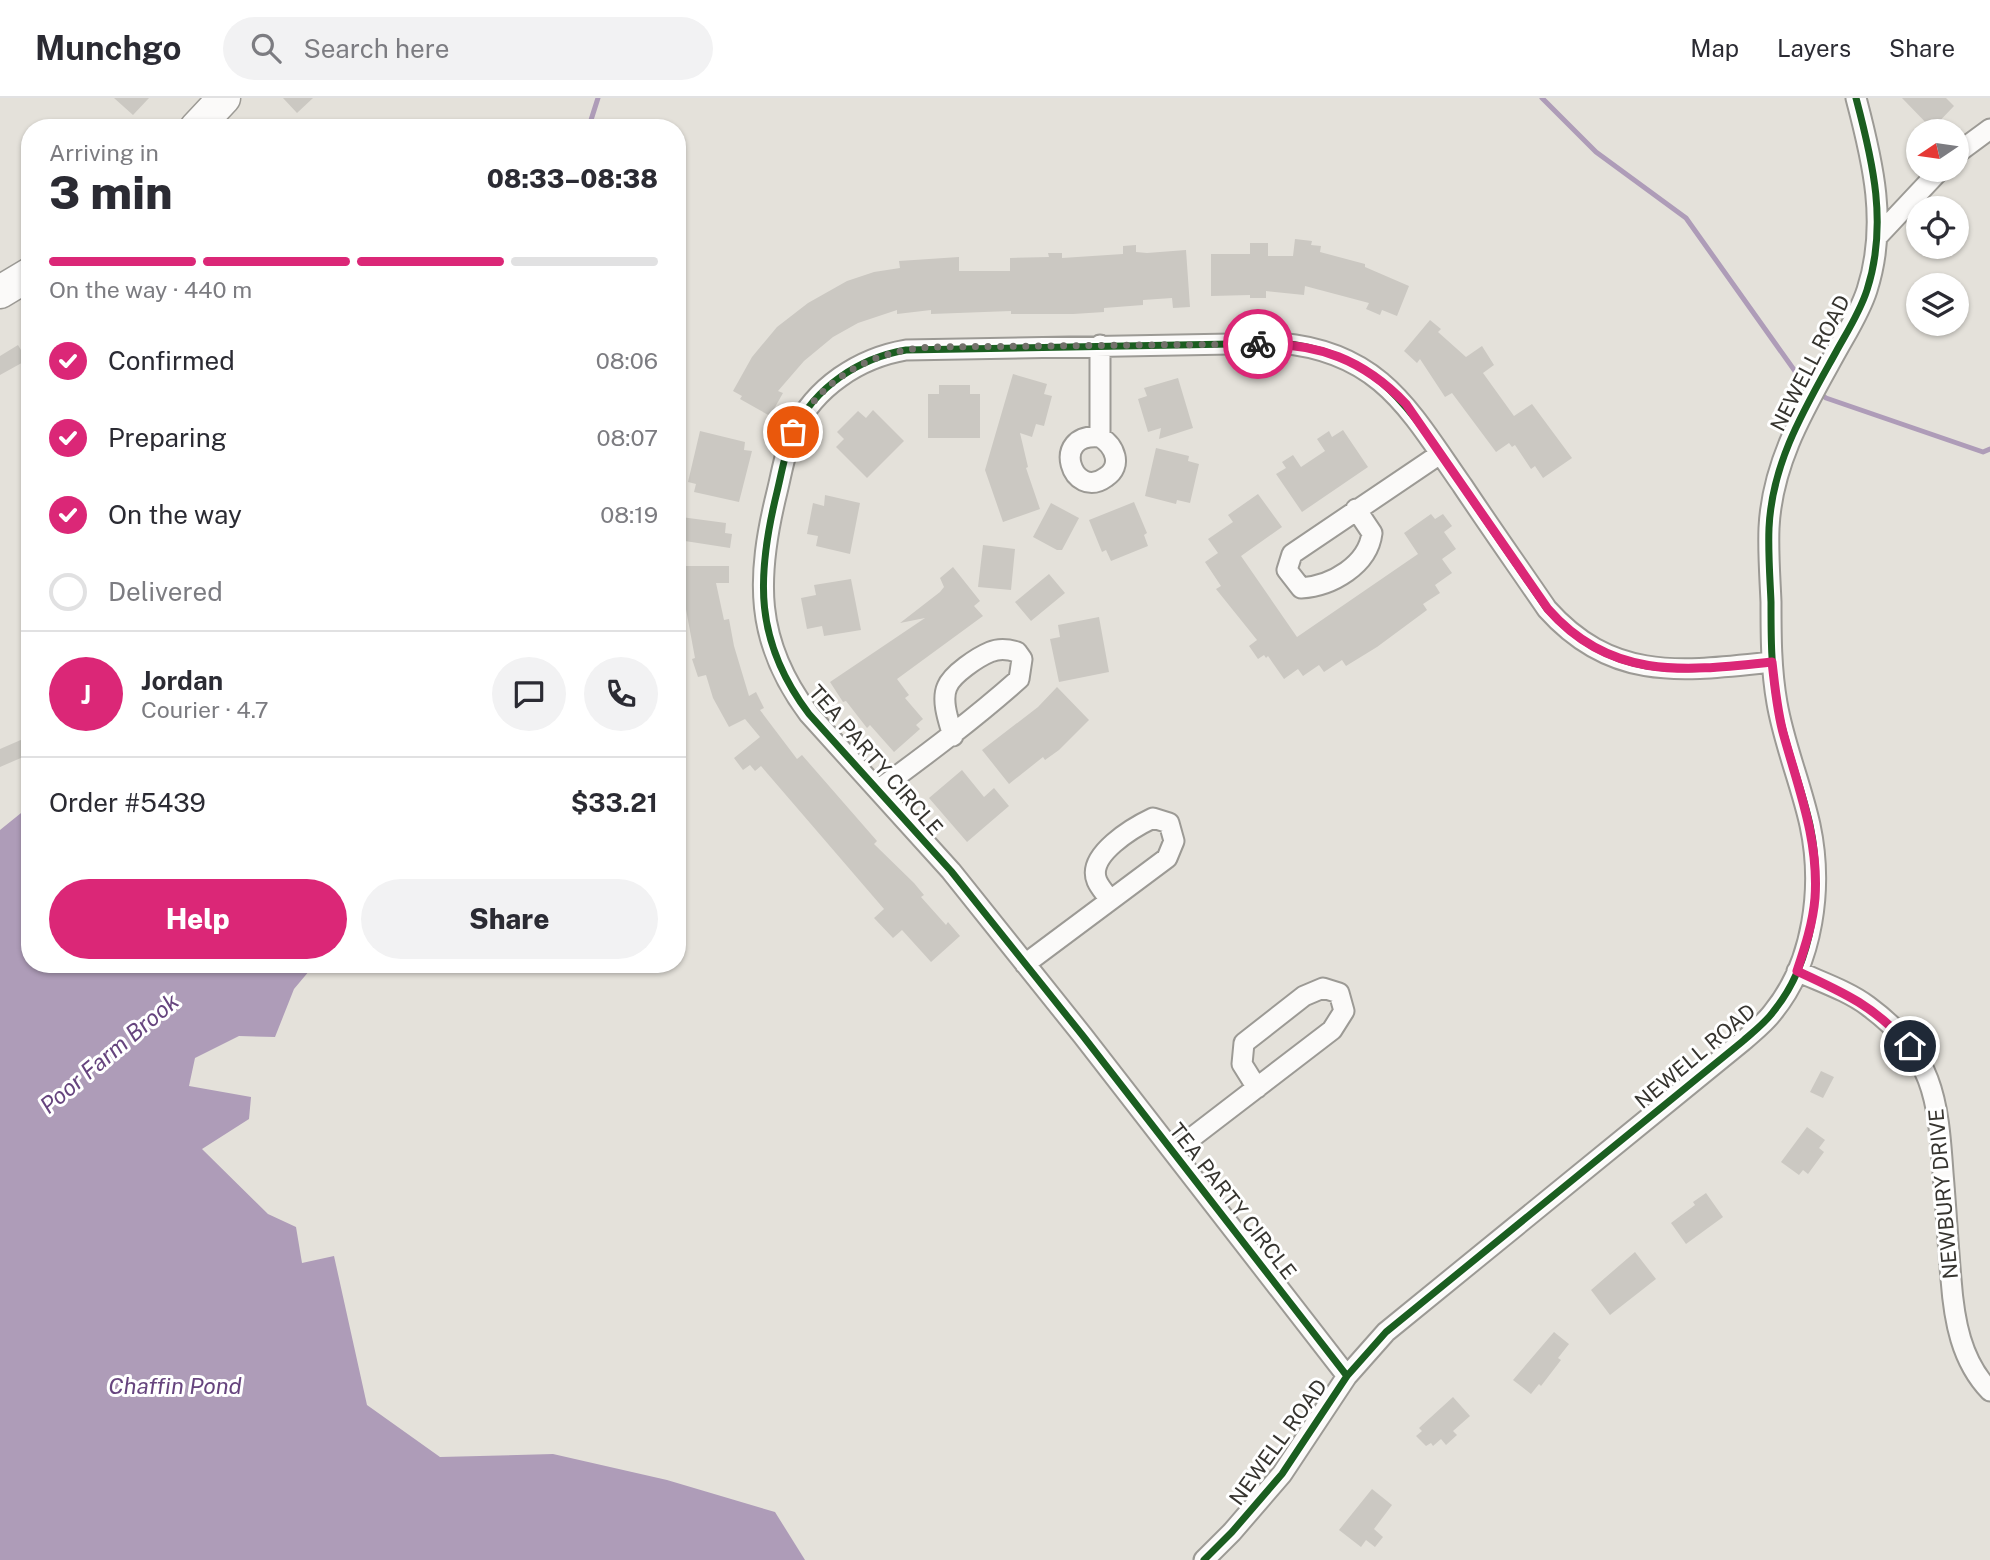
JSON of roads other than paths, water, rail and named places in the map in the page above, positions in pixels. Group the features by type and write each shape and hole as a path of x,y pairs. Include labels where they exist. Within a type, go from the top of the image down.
{"main road":[{"path":"204,119 224,98"},
{"path":"0,292 21,279"}],"street":[{"name":"NEWELL ROAD","path":"1204,1560 1282,1474 1347,1376 1386,1332 1743,1041 1773,1013 1797,971 1811,925 1815,900 1814,848 1810,824 1783,733 1772,662 1769,528 1772,497 1780,463 1859,310 1872,270 1878,236 1875,174 1856,98"},
{"path":"1969,144 1990,129"},
{"path":"1878,236 1929,182"},
{"name":"TEA PARTY CIRCLE","path":"1347,1376 951,872 800,702 778,663 768,635 761,592 765,547 793,432 800,419 825,390 854,367 879,356 933,347 1280,344 1328,351 1370,374 1395,393 1548,609 1574,635 1611,656 1650,668 1689,670 1772,662"},
{"path":"1100,345 1100,437"},
{"path":"1356,509 1372,533 1370,549 1343,574 1319,587 1301,589 1287,570 1292,554 1356,509 1440,454"},
{"path":"878,790 953,736 1019,679 1022,659 1017,652 1007,649 990,652 960,673 947,687 945,704 953,736"},
{"path":"1025,964 1111,900"},
{"name":"NEWBURY DRIVE","path":"1797,971 1866,1005 1889,1023 1910,1046 1926,1071 1939,1113 1952,1305 1972,1370 1990,1391"},
{"path":"1173,1152 1257,1088 1332,1030 1344,1011 1339,993 1323,988 1304,996 1244,1044 1242,1064 1257,1088"}],"water":[{"name":"Chaffin Pond","path":"21,813 21,973 307,973 294,989 275,1037 239,1036 195,1058 189,1086 251,1097 249,1119 202,1149 268,1214 296,1227 302,1263 334,1256 367,1405 440,1457 553,1454 667,1480 775,1512 805,1560 0,1560 0,830"}],"waterway":[{"name":"Poor Farm Brook","path":"591,119 598,98"},
{"name":"Poor Farm Brook","path":"1542,98 1596,152 1686,218 1802,381 1811,387"},
{"name":"Poor Farm Brook","path":"1819,393 1826,398 1983,452 1990,449"}]}
